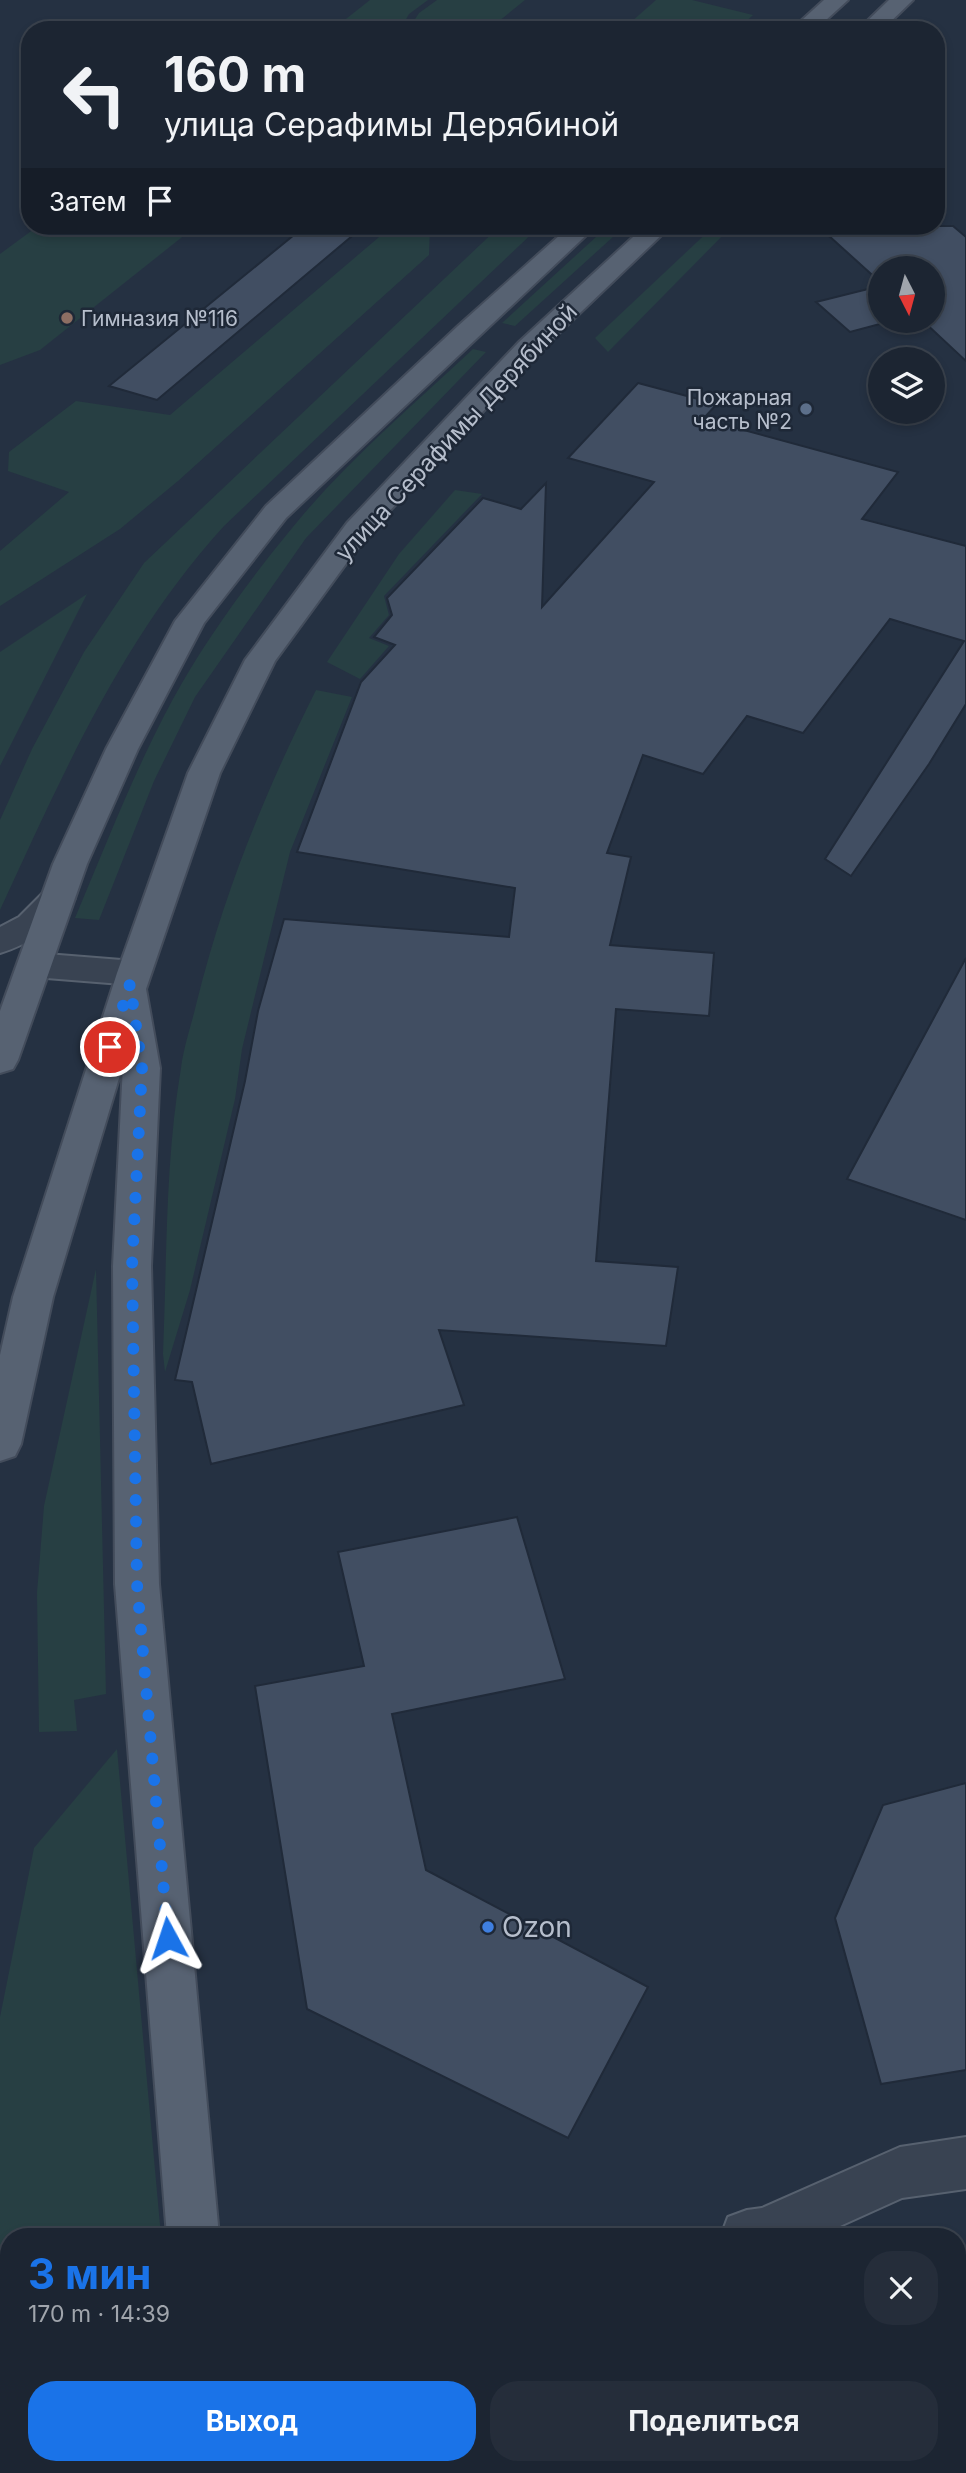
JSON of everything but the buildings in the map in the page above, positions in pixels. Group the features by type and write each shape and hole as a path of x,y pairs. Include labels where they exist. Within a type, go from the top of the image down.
{"main road":[{"path":"812,21 837,0"},
{"path":"879,21 902,0"},
{"path":"0,1060 70,864 122,748 190,621 276,512 467,331 574,235"},
{"name":"улица Серафимы Дерябиной","path":"0,1444 33,1297 132,978 204,773 260,660 357,529 528,348 649,235"},
{"path":"132,978 142,1068 132,1266 137,1584 192,2228"}],"street":[{"path":"0,941 31,925 58,898"},
{"path":"34,965 132,978"},
{"path":"777,2228 900,2173 966,2163"}],"green space":[{"path":"370,0 428,0 409,14 405,21 343,21"},
{"path":"437,0 525,0 499,21 414,21 419,13"},
{"path":"656,0 692,0 753,15 747,21 632,21"},
{"path":"26,235 185,235 40,350 0,365 0,254"},
{"path":"381,235 430,235 429,255 178,481 120,529 0,606 0,551 69,492 8,471 9,452 76,401 170,415"},
{"path":"490,235 531,235 224,526 188,569 155,614 97,709 0,910 0,820 32,749 84,652 144,563"},
{"path":"598,235 615,235 515,326 502,323"},
{"path":"704,235 723,235 608,352 595,338"},
{"path":"473,349 486,352 306,538 195,697 154,781 99,920 75,918 146,752 185,678 227,613 273,552 331,484"},
{"path":"455,490 482,494 384,596 389,615 369,638 389,646 360,679 327,662 399,554"},
{"path":"87,594 0,766 0,652"},
{"path":"316,690 352,697 290,852 242,1049 235,1099 190,1290 165,1372 163,1354 169,1175 184,1051 208,960 233,881 263,804"},
{"path":"96,1269 106,1694 74,1700 77,1731 39,1732 37,1593 44,1506"},
{"path":"117,1749 160,2228 0,2228 0,2017 34,1848"}],"place":[{"name":"Гимназия №116","path":"67,318"},
{"name":"Пожарная часть №2","path":"806,409"},
{"name":"Ozon","path":"488,1927"}],"route":[{"path":"110,1047 130,984 142,1068 132,1266 137,1584 168,1938"}]}
